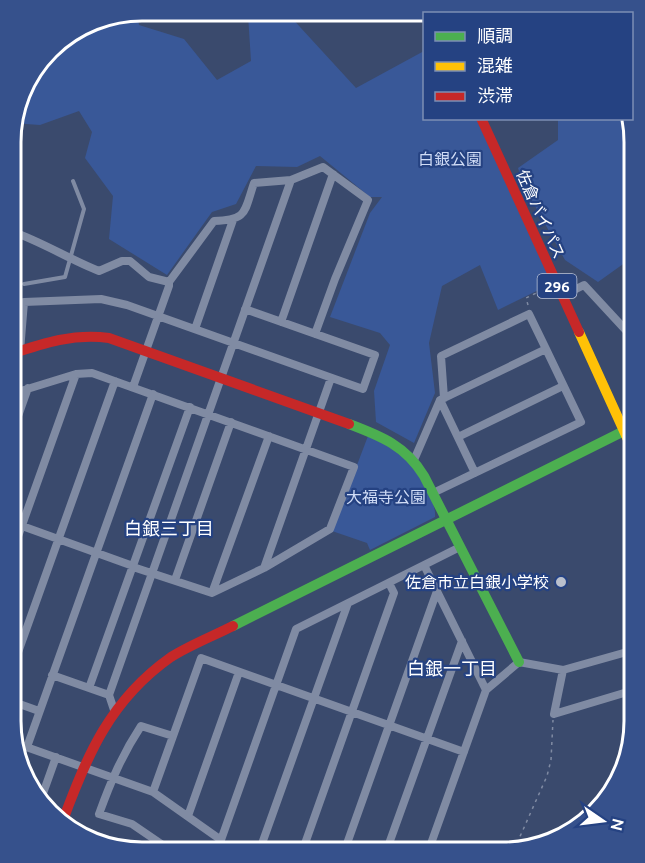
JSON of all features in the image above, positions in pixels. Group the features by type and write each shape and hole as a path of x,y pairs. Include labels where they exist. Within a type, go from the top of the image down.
{"main road":[{"name":"佐倉バイパス","path":"482,120 562,296 624,418"},
{"path":"21,351 56,340 89,335 109,338 381,436 399,446 414,460 433,493 519,662"},
{"path":"65,814 83,767 100,731 114,710 144,678 172,656 624,430"}],"street":[{"path":"133,387 170,286 169,282 214,221 233,220 243,214 254,183 291,180 323,167 368,200 315,334"},
{"path":"281,322 333,174"},
{"path":"114,710 109,695 150,573 291,180"},
{"path":"195,329 233,220"},
{"path":"21,235 38,241 70,260 99,271 122,261 130,261 149,277 169,282"},
{"path":"562,296 584,285 624,328"},
{"path":"21,319 24,302 101,299 115,301 363,389 375,355 245,309"},
{"path":"433,493 475,473 581,422 529,314 441,357 442,399 475,473"},
{"path":"414,460 442,399 546,349"},
{"path":"21,390 76,374 92,373 354,467 330,529 264,568 212,593 21,526 76,374"},
{"path":"264,568 332,378"},
{"path":"21,644 115,381"},
{"path":"458,437 563,386"},
{"path":"21,408 28,388"},
{"path":"27,747 153,394"},
{"path":"89,688 190,407"},
{"path":"175,580 231,422"},
{"path":"212,593 269,436"},
{"path":"23,746 153,792 221,840 296,629 460,547"},
{"path":"424,565 486,690"},
{"path":"306,842 394,593 389,582"},
{"path":"348,842 437,591"},
{"path":"263,842 348,603"},
{"path":"390,842 462,640"},
{"path":"432,842 486,690 519,662 563,670 624,653"},
{"path":"153,792 201,658 464,752"},
{"path":"563,670 554,714 624,693"},
{"path":"188,816 239,672"},
{"path":"52,675 109,695"},
{"path":"21,704 39,711"},
{"path":"158,842 132,824 99,814 123,753 141,726 173,736"},
{"path":"42,790 56,757"}],"lane":[{"path":"24,285 65,277 84,209 73,181"}],"path":[{"path":"529,314 526,298 556,283"},
{"path":"518,841 547,776 551,760 554,714"}],"green space":[{"name":"白銀公園","path":"139,21 139,25 184,39 217,80 251,61 248,21 295,21 356,88 423,52 423,120 477,120 553,283 498,310 480,265 442,286 429,343 435,393 414,443 376,422 374,391 390,345 380,333 330,317 370,213 382,197 370,197 320,156 297,167 256,166 236,204 212,212 167,275 109,239 113,196 85,158 92,132 79,111 40,125 22,124 33,88 51,62 81,37 110,25"},
{"path":"558,120 622,120 624,263 598,282 565,260 524,186 518,168 558,140"},
{"name":"大福寺公園","path":"368,436 399,451 417,473 435,509 435,517 370,550 367,543 332,531"}],"traffic: fast":[{"path":"349,424 392,443 417,466 519,662"},
{"path":"233,626 624,431"}],"traffic: slow":[{"path":"579,332 624,431"}],"traffic: jam":[{"path":"482,120 579,332"},
{"path":"21,351 71,338 109,338 349,424"},
{"path":"65,815 91,752 116,710 132,692 171,657 233,626"}],"place":[{"name":"佐倉市立白銀小学校","path":"561,582"}],"district":[{"name":"白銀三丁目","path":"169,528"},
{"name":"白銀一丁目","path":"452,668"}]}
